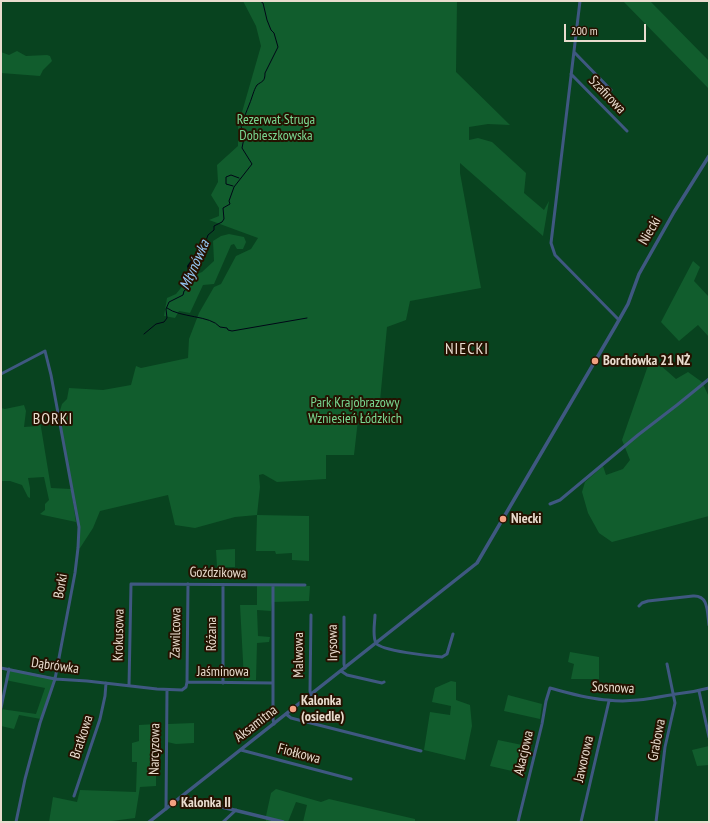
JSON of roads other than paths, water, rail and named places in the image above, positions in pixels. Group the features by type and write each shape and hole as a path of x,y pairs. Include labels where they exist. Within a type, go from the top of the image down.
{"street":[{"path":"580,1 551,243 552,252 618,320"},
{"path":"574,52 611,90"},
{"name":"Szafirowa","path":"571,74 627,131"},
{"name":"Niecki","path":"376,643 477,563 628,304 642,268 674,212 709,156"},
{"name":"Borki","path":"1,374 45,351 51,375 79,527 75,573 54,679 25,778 16,822"},
{"path":"550,504 560,500 638,435 709,379"},
{"name":"Goździkowa","path":"131,584 305,585"},
{"name":"Krokusowa","path":"129,686 131,584"},
{"name":"Zawilcowa","path":"187,682 188,584"},
{"name":"Różana","path":"223,584 223,682"},
{"path":"273,585 272,719 274,724"},
{"path":"639,606 644,602 700,596 706,603 709,625"},
{"name":"Malwowa","path":"311,615 311,695"},
{"path":"375,615 375,638 376,643 381,647 403,652 442,657 447,654 453,634"},
{"name":"Irysowa","path":"344,617 345,668"},
{"name":"Aksamitna","path":"149,822 376,643"},
{"name":"Grabowa","path":"656,822 665,747 675,703 675,695 667,664"},
{"name":"Dąbrówka","path":"1,668 54,679 106,683"},
{"path":"1,708 9,669"},
{"path":"341,671 347,675 382,683 384,682"},
{"name":"Jaśminowa","path":"106,683 167,690 182,690 186,687 187,682 273,683"},
{"name":"Bratkowa","path":"74,796 100,719 106,683"},
{"name":"Sosnowa","path":"550,688 584,697 609,701 650,699 709,688"},
{"name":"Akacjowa","path":"518,822 550,688"},
{"name":"Narcyzowa","path":"166,809 167,690"},
{"path":"699,691 709,737"},
{"name":"Jaworowa","path":"581,822 609,701"},
{"path":"286,714 291,718 421,751"},
{"name":"Fiołkowa","path":"241,750 351,779"},
{"path":"181,797 283,822"},
{"path":"223,822 236,810"}],"water":[{"path":"194,256 200,260 191,275 189,274 187,266"}],"waterway":[{"name":"Młynówka","path":"197,258 203,249 208,235 214,230 214,226 222,222 224,219 223,208 230,204 229,201 234,187 252,164 242,148 244,138 241,126 255,88 264,80 265,73 278,47 274,33 271,30 267,20 263,3 260,1"},
{"name":"Młynówka","path":"233,186 226,184 226,177 231,175 239,178"},
{"name":"Młynówka","path":"144,334 156,324 164,322 167,318 166,309 169,302 183,295 184,291 189,287 190,274"},
{"path":"167,308 179,314 209,320 220,327 227,328 228,330 232,331 307,318"}],"place":[{"name":"Borchówka 21 NŻ","path":"595,361"},
{"name":"Niecki","path":"503,519"},
{"name":"Kalonka (osiedle)","path":"293,709"},
{"name":"Kalonka II","path":"173,803"}],"district":[{"name":"NIECKI","path":"467,349"},
{"name":"BORKI","path":"53,419"}],"park label":[{"name":"Rezerwat Struga Dobieszkowska","path":"276,128"},
{"name":"Park Krajobrazowy Wzniesień Łódzkich","path":"355,412"}]}
